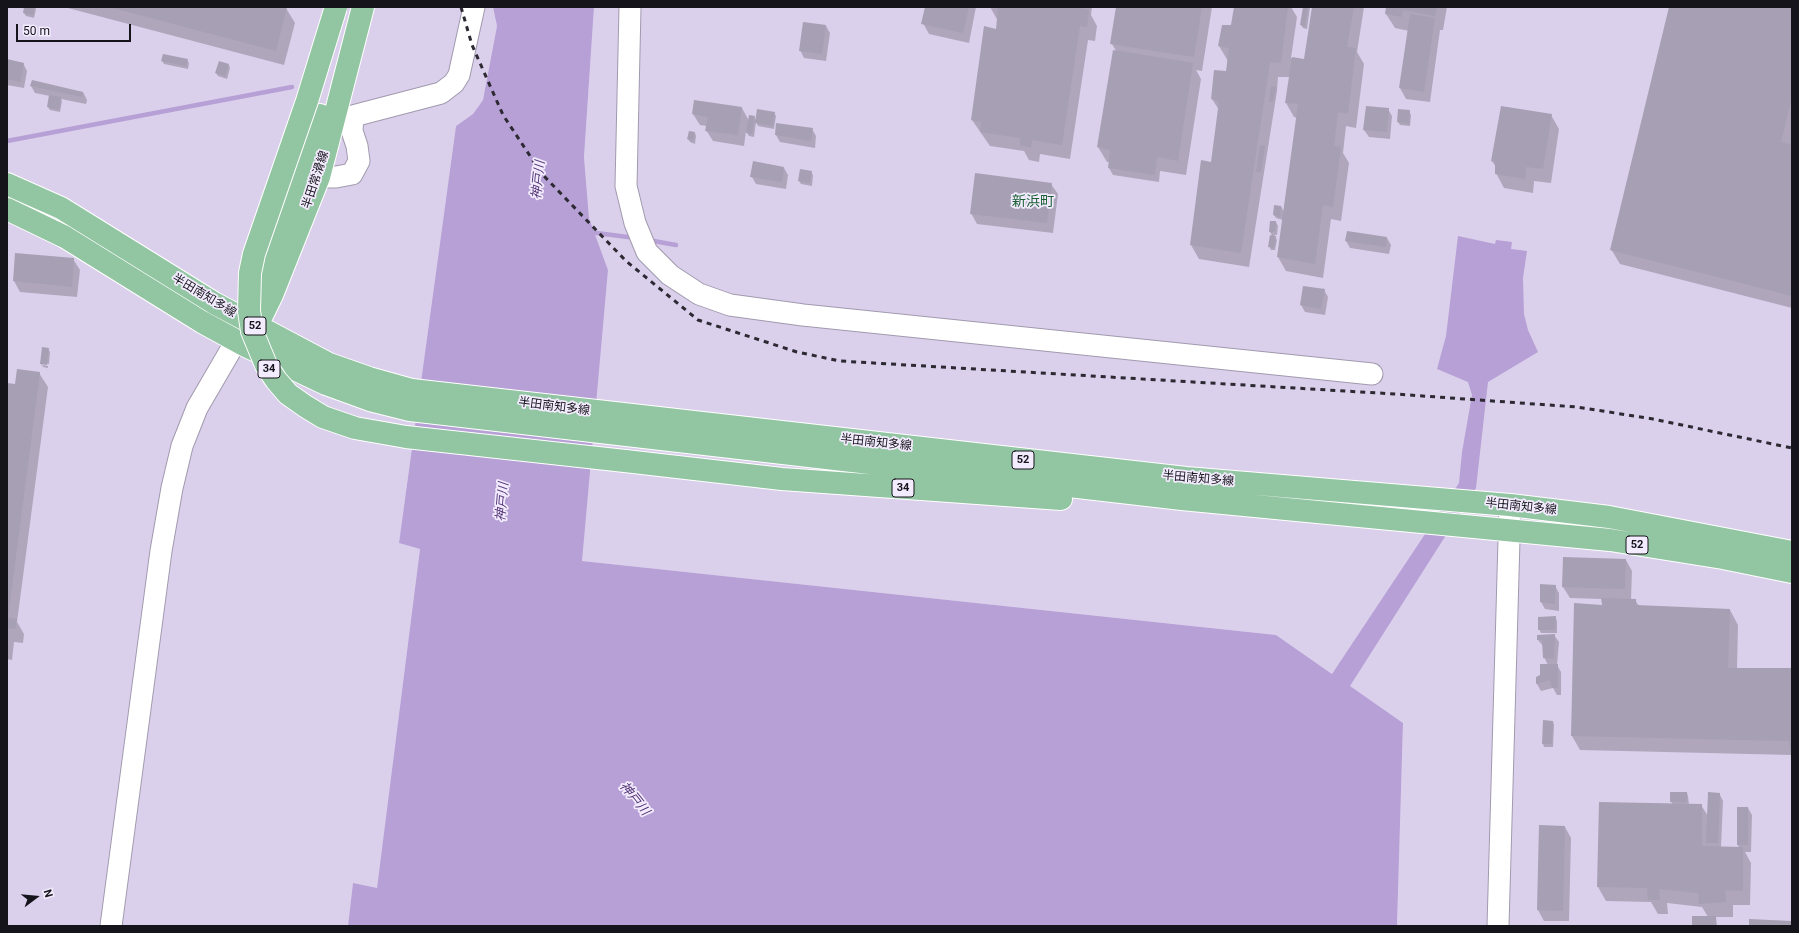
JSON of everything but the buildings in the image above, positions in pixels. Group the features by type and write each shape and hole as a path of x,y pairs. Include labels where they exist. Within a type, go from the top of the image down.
{"main road":[{"name":"34","path":"336,7 304,109 254,254 250,273 250,318 252,331 266,365 288,394 305,406 323,416 355,428 406,437 782,479 1097,502 1182,499"},
{"name":"半田常滑線","path":"251,324 301,182 352,7"},
{"name":"半田常滑線","path":"238,342 251,324 300,227 319,177 364,7"},
{"name":"半田南知多線","path":"7,184 61,208 214,303 251,324 329,364 369,378 411,400"},
{"name":"半田南知多線","path":"7,209 64,237 202,322 238,342 326,384 370,400 411,400 627,425 1182,499 1481,527 1618,542 1723,558 1792,572"},
{"name":"半田南知多線","path":"627,425 1186,478 1510,505 1610,517 1792,552"}],"street":[{"path":"319,177 336,177 352,174 359,161 358,146 352,131 352,116 441,94 454,83 459,75 474,7"},
{"path":"630,7 626,186 633,216 647,252 670,274 699,294 730,305 803,315 1372,374"},
{"path":"110,926 161,551 172,488 182,446 197,408 238,342"},
{"path":"1498,926 1508,530 1510,505"}],"shaded area":[{"path":"7,7 493,7 497,26 483,100 473,114 456,126 399,543 420,549 377,889 353,883 348,926 7,926"},
{"path":"594,7 1792,7 1792,926 1397,926 1403,723 1276,635 581,561 608,270 589,218 584,157"}],"water":[{"name":"神戸川","path":"493,7 594,7 584,157 589,218 608,270 582,561 1276,635 1332,674 1459,483 1462,452 1472,395 1468,382 1437,369 1446,336 1458,236 1495,244 1496,240 1512,242 1511,249 1527,251 1523,278 1524,314 1528,330 1538,352 1488,382 1476,488 1350,686 1403,723 1397,926 348,926 353,883 377,888 420,549 399,543 456,126 473,114 483,100 497,26"}],"waterway":[{"path":"7,141 292,87"},
{"path":"589,232 635,238"},
{"path":"648,240 676,245"}],"railway":[{"path":"461,7 472,45 503,115 542,174 626,261 698,320 797,352 840,361 1395,394 1577,407 1653,419 1792,448"}],"district":[{"name":"新浜町","path":"1033,202"}]}
